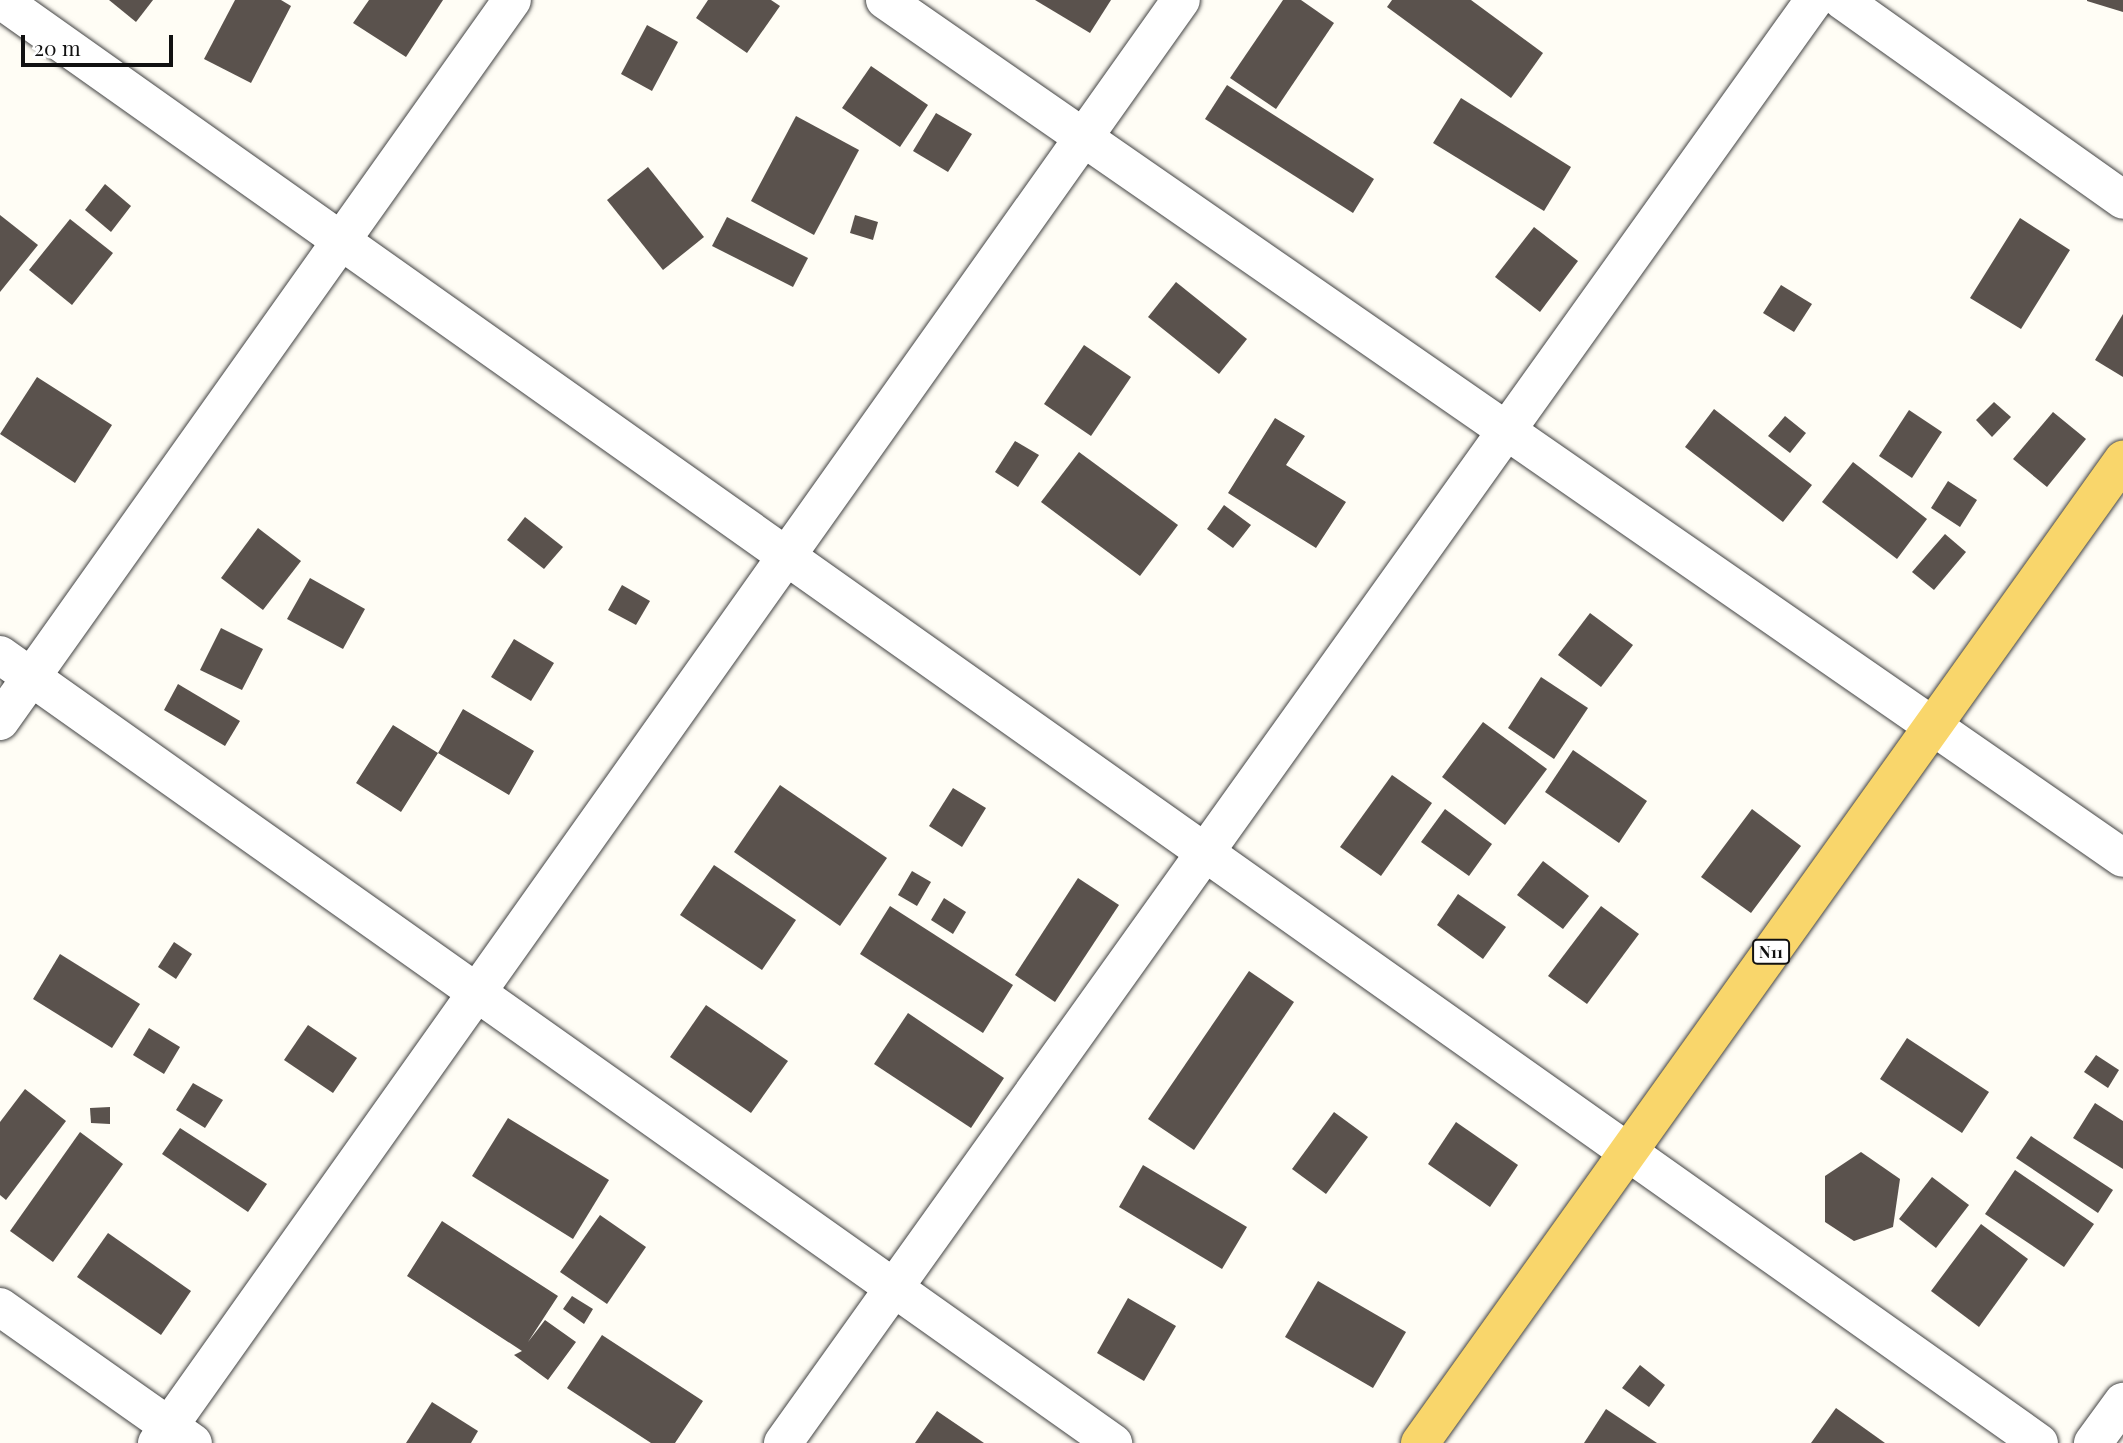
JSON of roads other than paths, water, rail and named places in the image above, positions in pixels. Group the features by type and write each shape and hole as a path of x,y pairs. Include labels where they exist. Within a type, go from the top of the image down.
{"main road":[{"name":"N11","path":"1420,1443 2123,460"}],"street":[{"path":"1,0 2039,1443"},
{"path":"0,721 512,0"},
{"path":"885,0 2123,858"},
{"path":"0,1307 173,1437 477,993 1181,0"},
{"path":"783,1443 1814,0"},
{"path":"1842,0 2123,200"},
{"path":"0,655 1113,1443"},
{"path":"2093,1443 2123,1402"}]}
